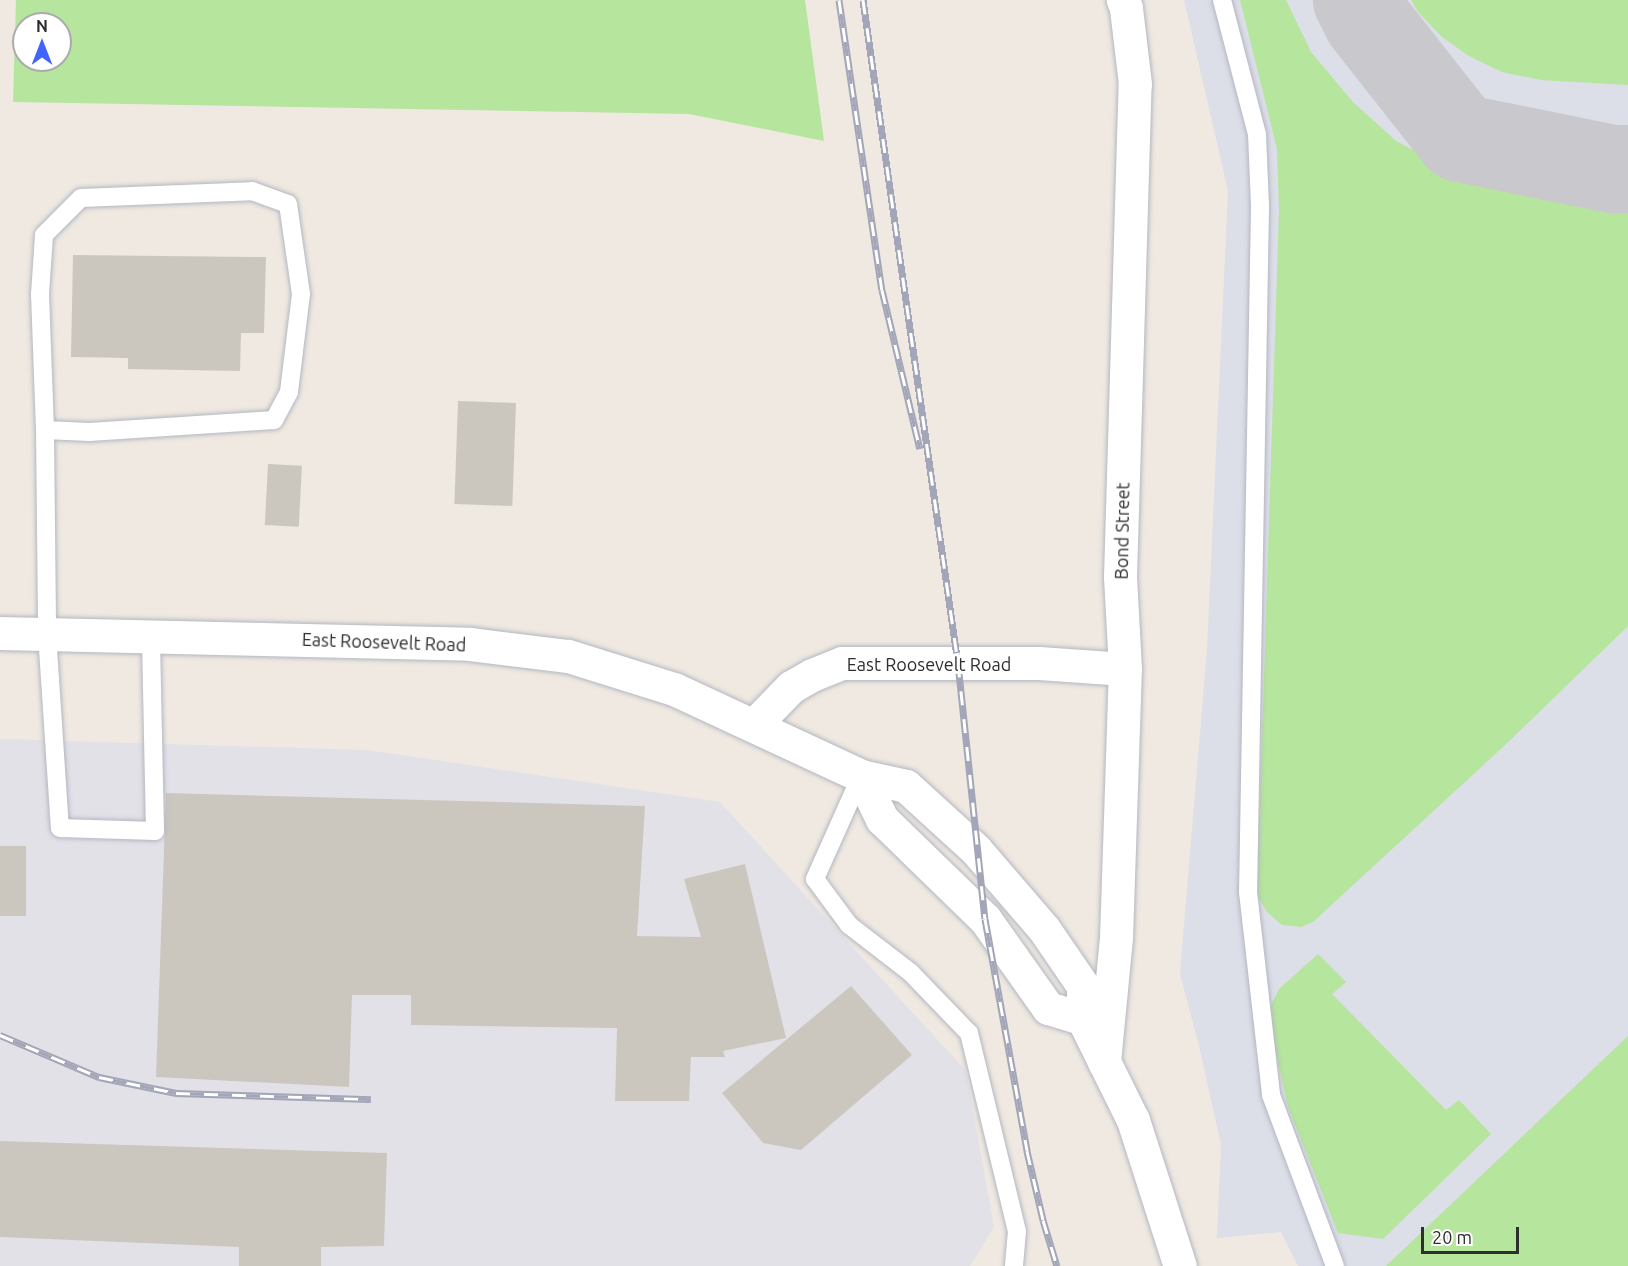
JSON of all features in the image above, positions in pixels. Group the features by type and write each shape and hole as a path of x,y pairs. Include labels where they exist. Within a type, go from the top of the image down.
{"main road":[{"name":"Bond Street","path":"1104,1062 1116,938 1125,669 1120,577 1135,84 1126,8 1123,0"},
{"name":"East Roosevelt Road","path":"0,633 470,644 568,656 674,689 861,776 906,786 976,850 1044,929 1083,986 1083,1019 1133,1120 1180,1266"},
{"name":"East Roosevelt Road","path":"754,725 791,687 812,675 842,663 1039,663 1125,669"},
{"path":"861,776 882,819 985,919 1048,1008 1083,1019"}],"lane":[{"path":"1222,0 1257,134 1260,207 1248,892 1271,1095 1335,1266"},
{"path":"45,430 89,432 274,420 289,392 301,294 288,204 252,191 81,198 44,235 40,294 45,430 47,634 60,828 155,831 151,636"},
{"path":"861,776 815,879 849,925 911,973 969,1033 1017,1231 1014,1266"}],"shaded area":[{"path":"1184,0 1628,0 1628,1266 1298,1266 1281,1232 1217,1238 1221,1145 1180,974 1207,650 1228,191"},
{"path":"0,739 367,750 720,802 966,1071 994,1227 970,1266 0,1266"}],"green space":[{"path":"16,0 805,0 824,141 689,114 13,102 14,72 72,72 72,12 16,12"},
{"path":"1240,0 1286,0 1311,52 1353,102 1396,141 1458,173 1506,190 1555,196 1628,198 1628,626 1504,746 1313,922 1301,927 1282,925 1267,912 1257,895 1279,210 1277,149"},
{"path":"1411,0 1628,0 1628,85 1541,80 1502,72 1469,56 1442,37 1418,12"},
{"path":"1318,954 1346,982 1332,994 1446,1110 1459,1100 1491,1134 1383,1239 1338,1233 1288,1107 1267,1013 1279,989"},
{"path":"1628,1036 1628,1266 1386,1266"}],"building":[{"path":"73,255 266,257 264,333 241,333 240,371 128,369 128,358 71,357"},
{"path":"458,401 516,403 512,506 454,504"},
{"path":"268,464 302,466 299,527 265,525"},
{"path":"166,793 645,806 637,936 701,937 684,879 745,864 786,1038 723,1051 725,1057 691,1057 689,1101 615,1101 617,1028 411,1025 411,995 352,995 349,1087 156,1077"},
{"path":"0,846 26,846 26,916 0,916"},
{"path":"851,986 912,1055 801,1150 763,1143 722,1093"},
{"path":"0,1141 387,1153 384,1246 321,1247 321,1266 239,1266 239,1247 0,1237"}],"taxiway":[{"path":"1357,0 1367,20 1460,138 1613,169 1628,169"}],"railway":[{"path":"839,0 882,290 920,449"},
{"path":"863,0 958,663 985,919 1027,1151 1043,1220 1057,1266"},
{"path":"0,1035 99,1077 176,1093 371,1099"}]}
